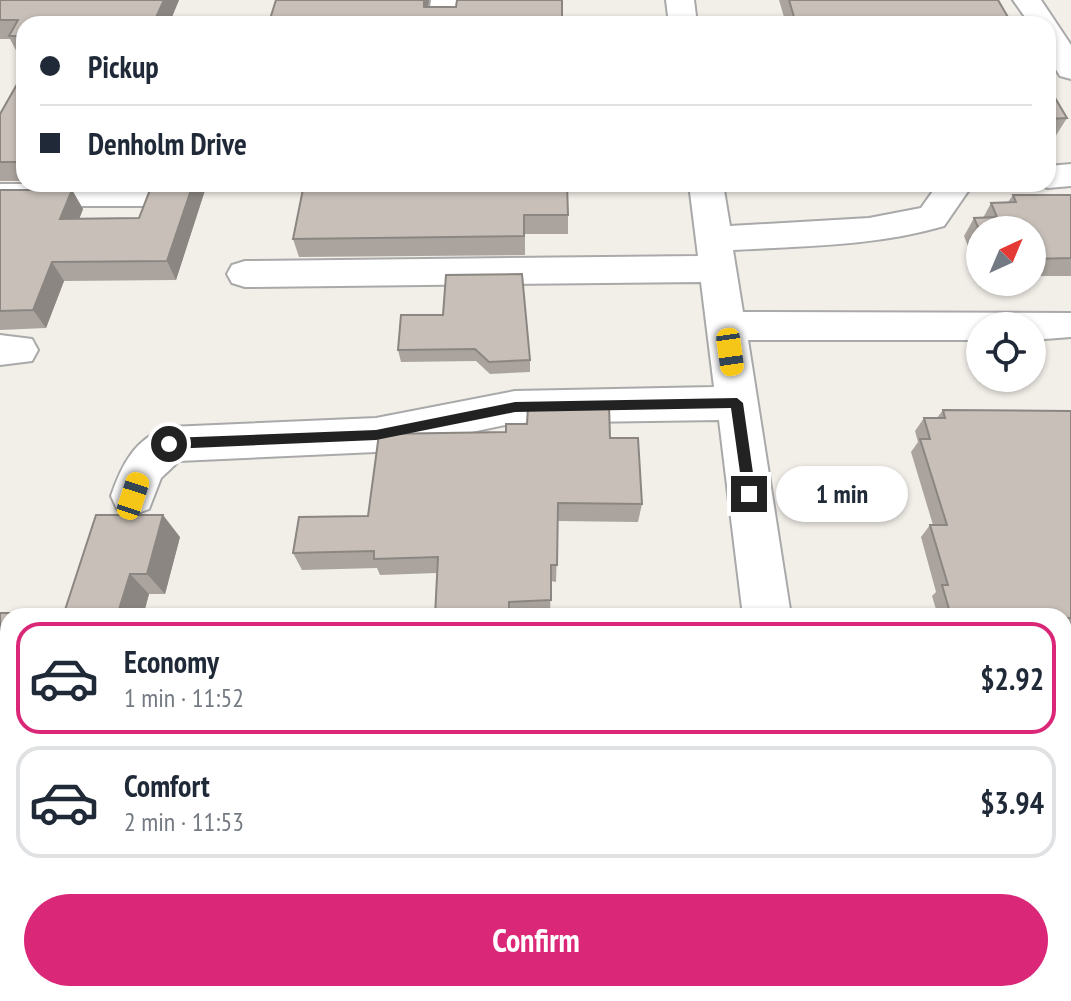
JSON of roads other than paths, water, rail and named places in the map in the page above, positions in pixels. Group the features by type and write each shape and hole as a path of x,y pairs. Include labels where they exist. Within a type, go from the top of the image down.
{"street":[{"path":"1056,45 1071,70"},
{"path":"707,192 766,608"},
{"path":"245,274 716,254 809,233 869,230 932,218 950,192"},
{"path":"0,195 162,195"},
{"path":"1046,325 1063,325"},
{"path":"726,326 966,326"},
{"path":"133,496 142,468 154,454 169,444 376,435 515,407 737,403"}]}
